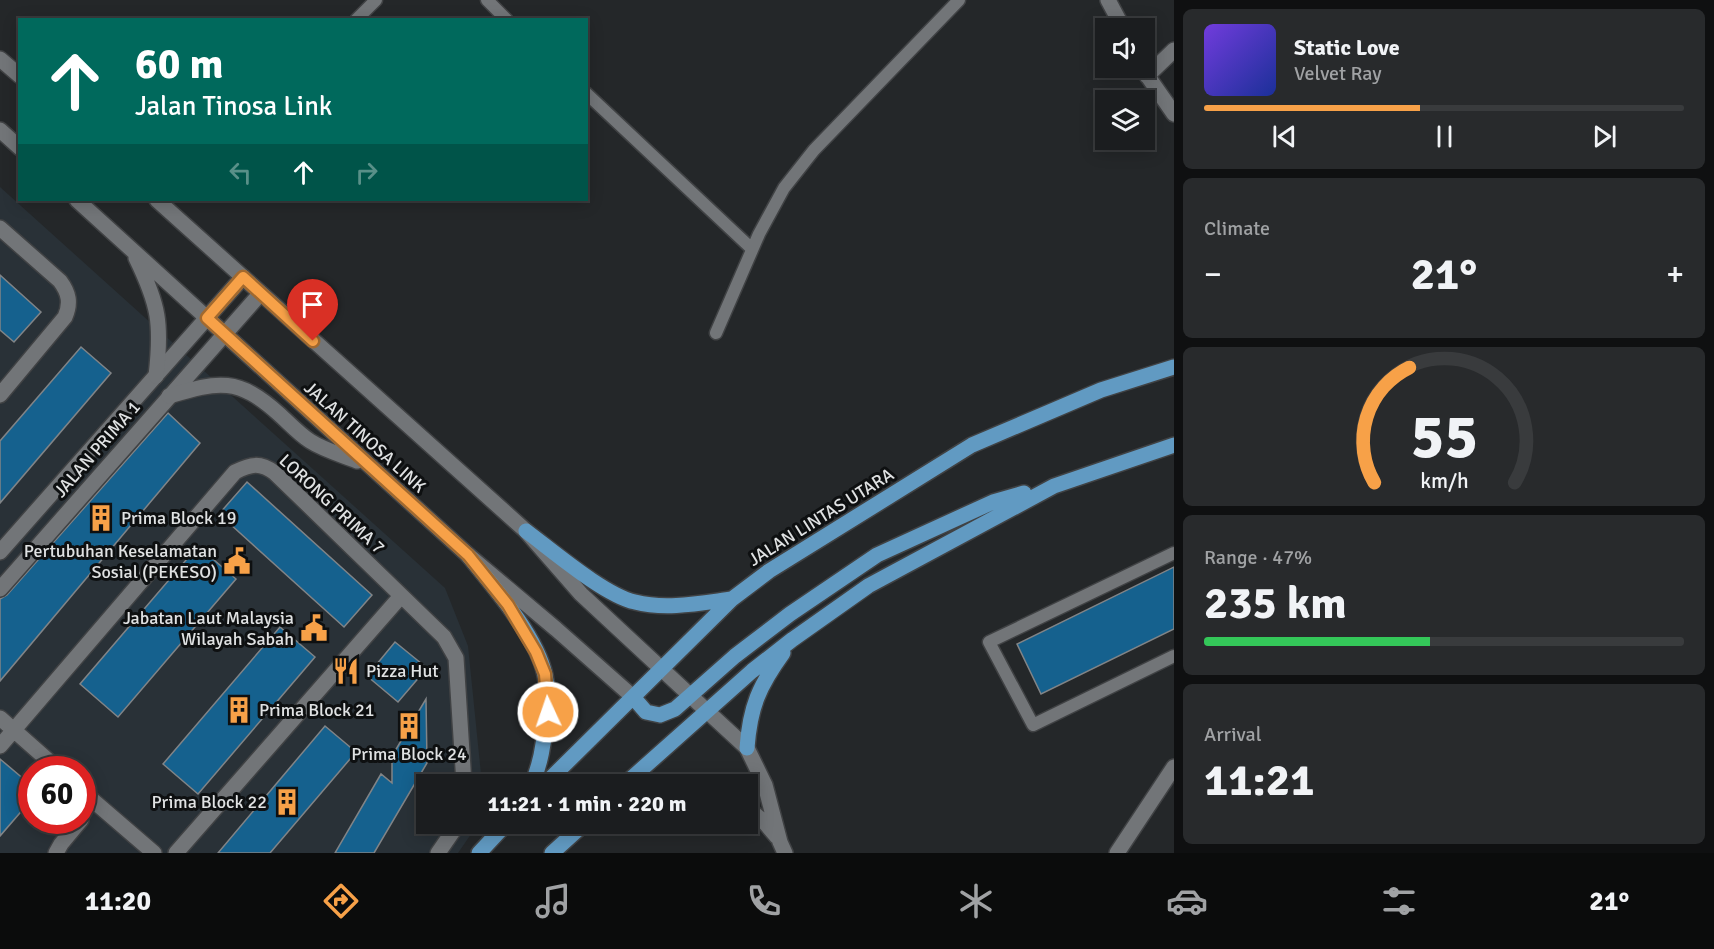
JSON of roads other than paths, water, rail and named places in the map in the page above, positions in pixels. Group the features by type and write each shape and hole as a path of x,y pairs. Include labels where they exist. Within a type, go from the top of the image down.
{"main road":[{"name":"JALAN LINTAS UTARA","path":"555,774 732,599 769,571 972,445 1101,390 1174,367"},
{"path":"633,697 646,712 660,715 675,709 735,656 790,614 877,555 993,502 1054,486 1174,445"},
{"path":"637,774 752,671 868,586 1054,486"},
{"path":"526,531 612,592 634,602 660,606 732,599"},
{"path":"468,555 508,605 536,652 545,674 548,699 547,726 535,774"},
{"path":"747,748 749,725 756,698 767,677 793,639"},
{"path":"479,853 497,834"},
{"path":"554,851 573,834"}],"street":[{"path":"1108,0 1118,18"},
{"path":"1155,64 1174,50"},
{"path":"0,59 18,74"},
{"path":"1149,78 1174,114"},
{"path":"0,130 18,146"},
{"name":"JALAN TINOSA LINK","path":"77,201 366,464 633,697"},
{"name":"JALAN TINOSA LINK","path":"158,201 526,531 581,594 747,748"},
{"path":"0,228 60,280 67,290 69,299 69,309 65,317 0,395"},
{"path":"132,250 150,286 159,318 156,376"},
{"name":"JALAN PRIMA 1","path":"0,552 243,277"},
{"name":"JALAN PRIMA 1","path":"0,589 260,294"},
{"path":"169,396 212,384 233,385 247,390 266,402 308,440 366,464"},
{"name":"LORONG PRIMA 7","path":"0,746 235,472 256,464 266,466 275,473 444,637 456,657 463,774"},
{"path":"176,853 401,596"},
{"path":"0,718 43,756"},
{"path":"747,748 765,784 783,847"},
{"path":"1117,853 1174,767"},
{"path":"96,803 154,853"},
{"path":"758,817 783,847"},
{"path":"56,853 70,834"},
{"path":"438,853 451,834"},
{"path":"554,851 579,834"}],"lane":[{"path":"358,18 376,0"},
{"path":"487,0 505,18"},
{"path":"716,333 752,249 784,188 814,150 959,0"},
{"path":"588,95 752,249"},
{"path":"1174,552 990,642 1033,725 1174,656"}],"place":[{"name":"Prima Block 19","path":"101,518"},
{"name":"Pertubuhan Keselamatan Sosial (PEKESO)","path":"237,561"},
{"name":"Jabatan Laut Malaysia Wilayah Sabah","path":"314,628"},
{"name":"Pizza Hut","path":"346,671"},
{"name":"Prima Block 21","path":"239,710"},
{"name":"Prima Block 24","path":"409,726"},
{"name":"Prima Block 22","path":"287,802"}]}
